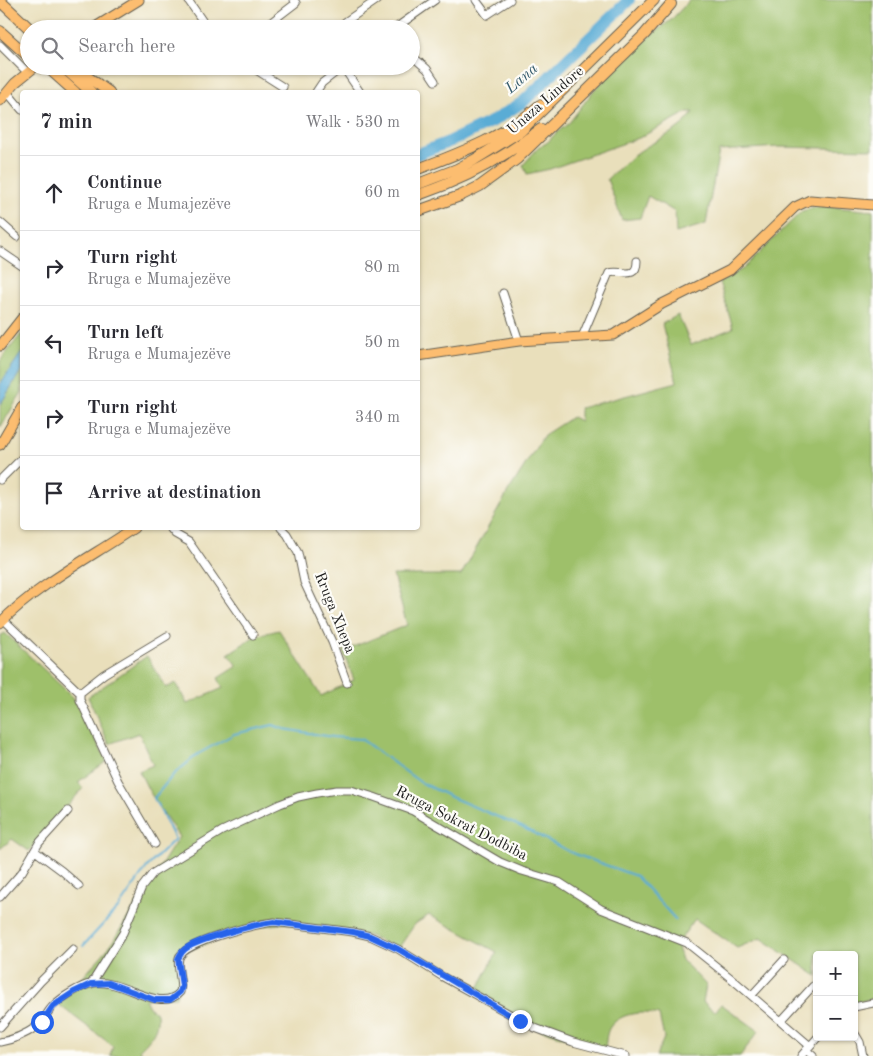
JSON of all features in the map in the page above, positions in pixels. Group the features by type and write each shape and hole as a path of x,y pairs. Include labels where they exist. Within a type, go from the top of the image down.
{"highway":[{"path":"420,168 488,139 524,118 648,0"},
{"name":"Unaza Lindore","path":"420,183 474,160 521,131 654,0"},
{"path":"0,1 20,20"},
{"path":"420,210 460,196 480,186 517,159 644,35 673,2"},
{"name":"Unaza Lindore","path":"420,194 446,186 476,171 535,134 591,83 673,2"},
{"path":"0,9 20,27"},
{"path":"0,24 20,42"},
{"path":"0,31 20,49"},
{"path":"52,75 64,90"},
{"path":"54,75 72,90"},
{"path":"74,75 89,90"},
{"path":"80,75 106,90"}],"main road":[{"path":"107,20 139,0"},
{"path":"0,101 24,75"},
{"path":"420,356 519,341 613,335 662,304 730,270 795,207 805,201 816,200 873,205"},
{"path":"0,346 20,321"},
{"path":"0,445 20,410"},
{"path":"2,622 51,583 131,530"}],"street":[{"path":"188,0 202,20"},
{"path":"274,20 296,3 294,0"},
{"path":"349,20 377,0"},
{"path":"407,20 435,0"},
{"path":"476,0 487,15 510,0"},
{"path":"0,45 20,65"},
{"path":"420,61 435,80"},
{"path":"264,75 283,87"},
{"path":"318,90 332,75"},
{"path":"349,75 359,90"},
{"path":"7,92 20,108"},
{"path":"0,222 17,237"},
{"path":"0,251 20,265"},
{"path":"582,337 609,273 615,271 630,274 634,272 638,265 637,261"},
{"path":"502,293 519,341"},
{"path":"0,480 20,460"},
{"path":"172,530 189,542 253,635"},
{"name":"Rruga Xhepa","path":"282,530 298,553 304,582 332,642 347,683"},
{"path":"2,622 80,693 80,700 118,781 155,844"},
{"path":"80,693 104,674 167,636"},
{"name":"Rruga Sokrat Dodbiba","path":"91,984 123,933 142,887 153,873 222,831 262,811 298,797 337,790 351,790 413,811 500,862 559,882 601,909 687,943 781,1021 806,1051 813,1056"},
{"path":"0,897 22,872 39,843 68,811"},
{"path":"35,851 79,886"},
{"path":"0,1042 36,1027 53,1006 74,992 91,984 109,983 155,1000 170,1000 180,992 182,986 178,959 184,950 218,936 246,928 262,924 285,923 370,936 398,949 443,977 535,1028 573,1042 626,1056"},
{"path":"0,1027 41,981 73,950"},
{"path":"752,996 784,960"},
{"path":"781,1021 813,986"},
{"path":"858,1006 873,1003"},
{"path":"858,1039 863,1056"},
{"path":"806,1051 815,1041"}],"green space":[{"path":"690,0 873,0 873,149 778,147 719,151 706,224 676,233 675,212 648,196 640,218 622,220 607,179 637,153 683,124 693,112 688,112 639,138 550,169 527,174 523,165 538,148 548,142 569,123 594,90 651,35 671,20"},
{"path":"822,206 873,211 873,998 858,1002 858,951 813,951 813,973 761,938 737,948 695,919 677,944 682,960 706,985 703,1002 715,1012 721,1004 759,1031 740,1056 656,1056 664,1038 659,1015 639,1013 620,1018 610,1027 605,1050 535,1028 475,994 497,952 429,915 415,924 398,949 370,936 285,923 246,928 180,954 181,979 176,997 145,999 149,1007 157,1013 157,1024 153,1034 139,1050 146,1056 110,1056 113,1046 59,1005 109,947 179,837 149,791 139,771 153,765 139,733 109,744 88,697 147,656 166,688 176,683 187,704 223,688 218,678 237,666 228,654 255,636 279,630 321,696 354,680 343,651 407,625 393,575 461,575 508,492 544,435 572,417 580,421 580,408 677,382 662,324 678,315 691,345 733,328 719,282 743,269 802,211"},
{"path":"20,336 20,355 0,384 0,361"},
{"path":"20,372 20,395 0,428 0,405"},
{"path":"5,633 73,697 107,761 78,782 83,788 29,851 12,839 0,849 0,636"}],"water":[{"path":"20,355 20,372 0,405 0,384"}],"waterway":[{"name":"Lana","path":"420,153 493,121 523,102 629,0"},
{"path":"83,946 119,907 147,867 175,839 154,798 173,775 198,754 234,734 273,725 284,729 333,737 361,739 420,782 524,828 572,853 636,876 676,920"}],"route":[{"path":"42,1022 48,1012 59,1001 91,984 101,982 120,986 155,1000 170,1000 176,997 182,986 178,959 184,950 218,936 274,922 353,932 370,936 398,949 520,1021"}]}
